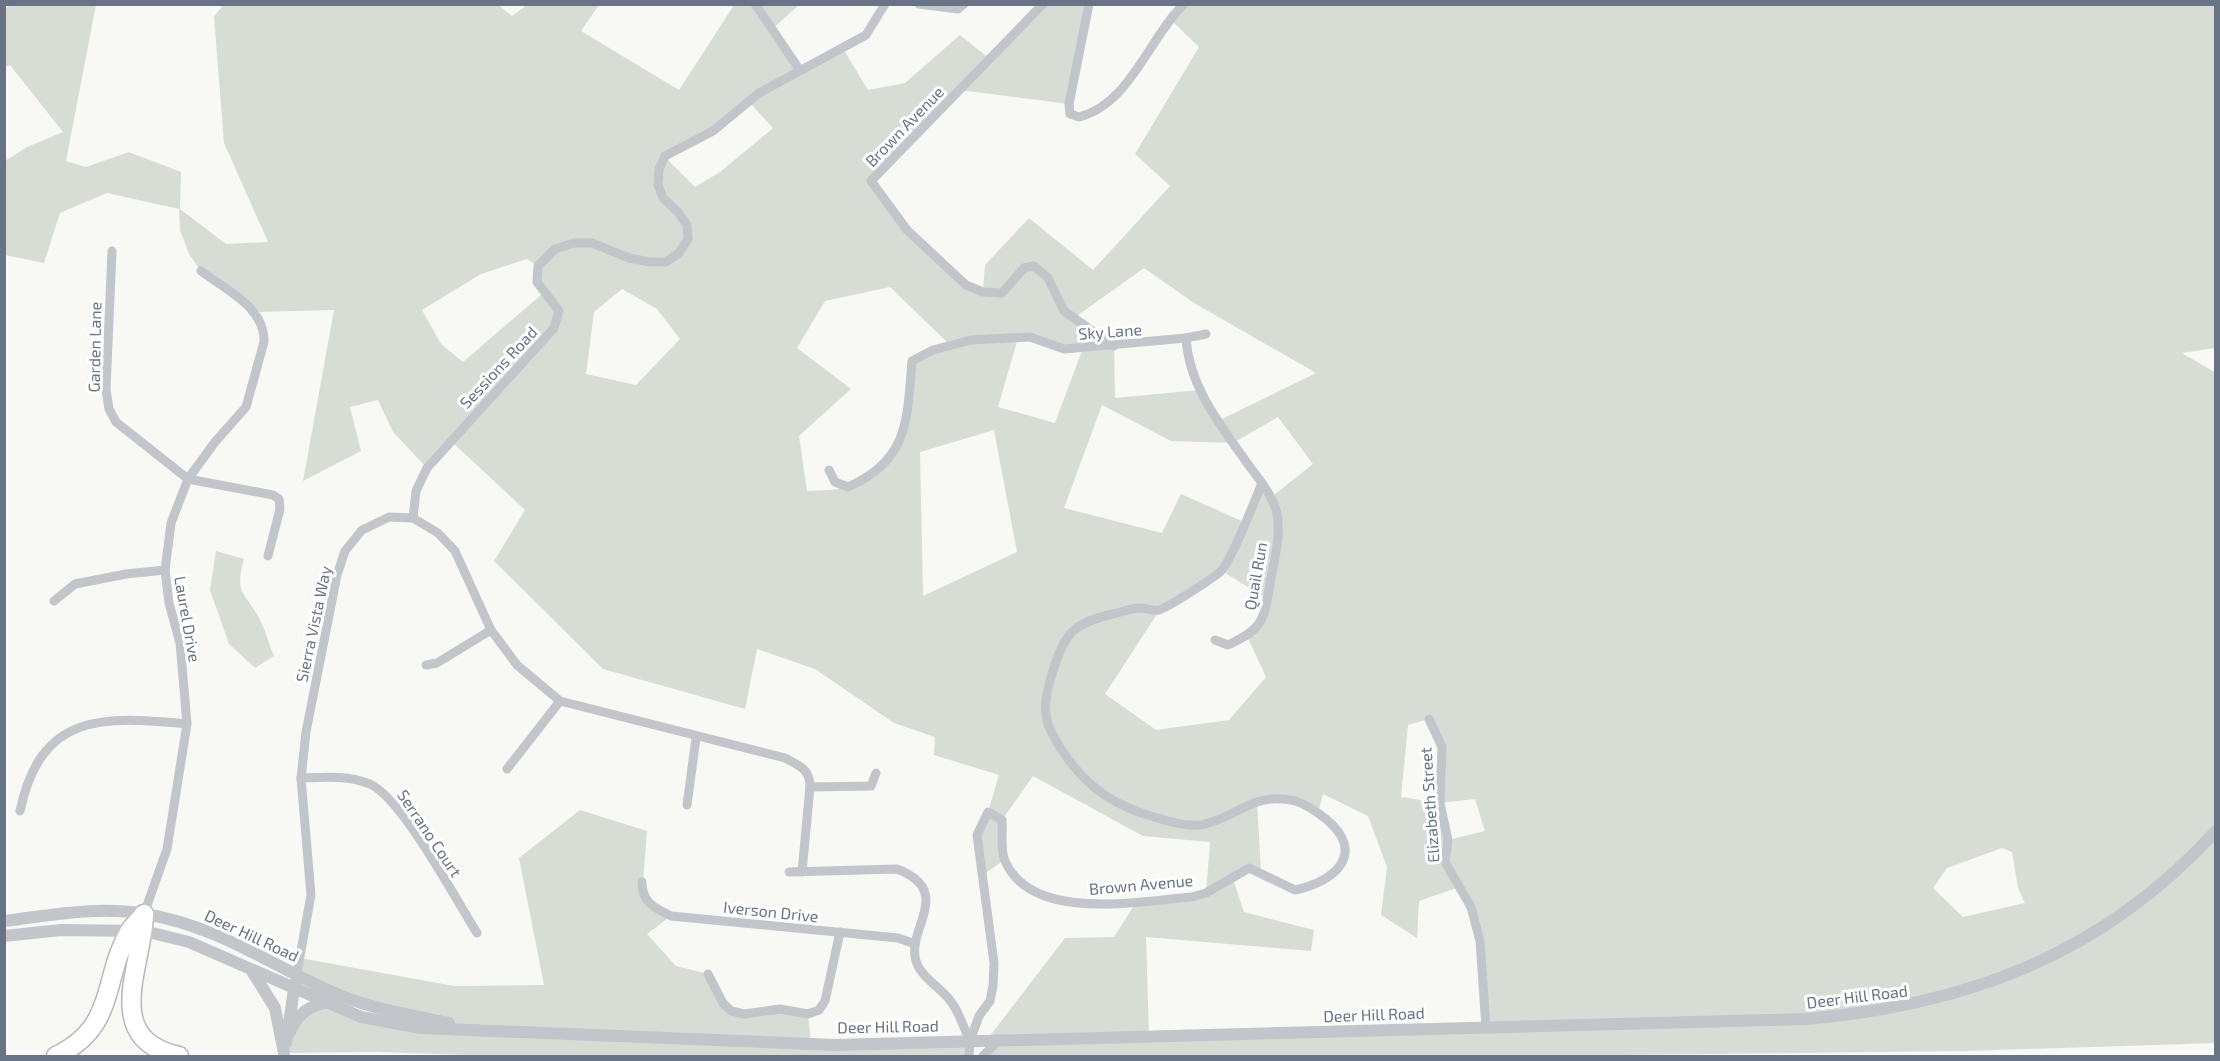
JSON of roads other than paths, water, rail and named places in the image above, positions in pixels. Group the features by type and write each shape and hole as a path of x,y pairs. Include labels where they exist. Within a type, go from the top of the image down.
{"highway":[{"path":"56,1056 83,1038 98,1018 139,925"},
{"path":"139,925 130,990 132,1015 140,1033 150,1043 178,1056"}],"street":[{"path":"755,4 800,69 866,35 885,4"},
{"path":"919,4 958,9 964,4"},
{"name":"Brown Avenue","path":"1044,4 871,181 907,230 966,285 983,292 1002,293 1024,268 1034,266 1048,278 1064,311 1114,346"},
{"path":"1089,4 1069,104 1070,114 1079,117 1094,112 1120,91 1161,30 1184,4"},
{"name":"Sessions Road","path":"413,518 416,491 427,468 554,328 559,311 553,300 543,293 537,282 538,266 555,249 574,243 592,243 629,258 650,261 666,262 679,253 688,239 687,225 678,212 663,198 658,185 658,169 665,156 713,131 759,93 800,69"},
{"name":"Garden Lane","path":"112,252 106,390 109,409 116,422 188,479"},
{"name":"Laurel Drive","path":"139,925 167,849 187,724 180,643 169,603 165,570 171,523 188,479 215,442 246,407 264,342 264,333 257,312 201,271"},
{"name":"Sky Lane","path":"829,470 835,482 848,487 879,471 893,455 909,396 912,361 933,350 972,340 1030,337 1064,349 1114,346 1206,334"},
{"path":"1186,338 1192,375 1209,409 1262,483"},
{"path":"188,479 273,495 279,499 280,509 268,556"},
{"name":"Brown Avenue","path":"969,1056 970,1041 980,1016 990,1001 993,986 994,963 977,835 988,812 1002,820 1004,860 1018,879 1054,899 1081,905 1192,897 1206,893 1245,868 1254,869 1295,890 1323,882 1343,861 1346,852 1345,840 1338,829 1318,813 1298,802 1284,799 1257,800 1204,825 1175,824 1143,814 1106,798 1080,776 1056,741 1047,720 1045,697 1067,635 1090,620 1138,608 1159,611 1222,571 1262,483"},
{"name":"Quail Run","path":"1215,640 1228,645 1247,636 1263,620 1276,549 1277,514 1262,483"},
{"name":"Sierra Vista Way","path":"297,973 311,895 301,778 306,732 337,575 345,551 362,530 389,517 413,518"},
{"path":"413,518 438,533 455,551 491,630 517,665 560,701 696,738 785,758 804,767 810,776 810,787 802,872"},
{"path":"54,601 75,584 126,574 165,570"},
{"path":"426,665 437,663 491,630"},
{"path":"507,769 560,701"},
{"path":"20,811 26,785 34,768 45,753 69,732 94,722 125,718 187,724"},
{"name":"Elizabeth Street","path":"1429,719 1442,747 1440,803 1448,840 1445,862 1471,907 1480,941 1486,1028"},
{"path":"687,805 696,738"},
{"path":"810,787 871,786 876,772"},
{"name":"Serrano Court","path":"301,778 340,777 368,783 383,792 403,816 477,933"},
{"name":"Deer Hill Road","path":"4,921 97,912 189,942 324,1003 361,1017 422,1028 835,1045 1805,1019 1861,1015 1951,996 2030,966 2108,923 2168,877 2216,831"},
{"path":"789,872 897,869 909,873 924,894 927,908 915,944 916,961 924,974 953,1004 970,1041"},
{"name":"Iverson Drive","path":"642,882 642,894 652,907 672,916 898,938 915,944"},
{"name":"Deer Hill Road","path":"4,936 139,925 198,927 297,973 331,992 363,1002 480,1029"},
{"path":"708,974 723,1003 731,1011 744,1014 780,1008 808,1014 819,1010 825,1000 840,933"},
{"path":"249,968 275,1008 284,1051"},
{"path":"284,1051 297,973"},
{"path":"284,1051 293,1025 302,1012 324,1003"},
{"path":"983,1056 999,1040"}]}
